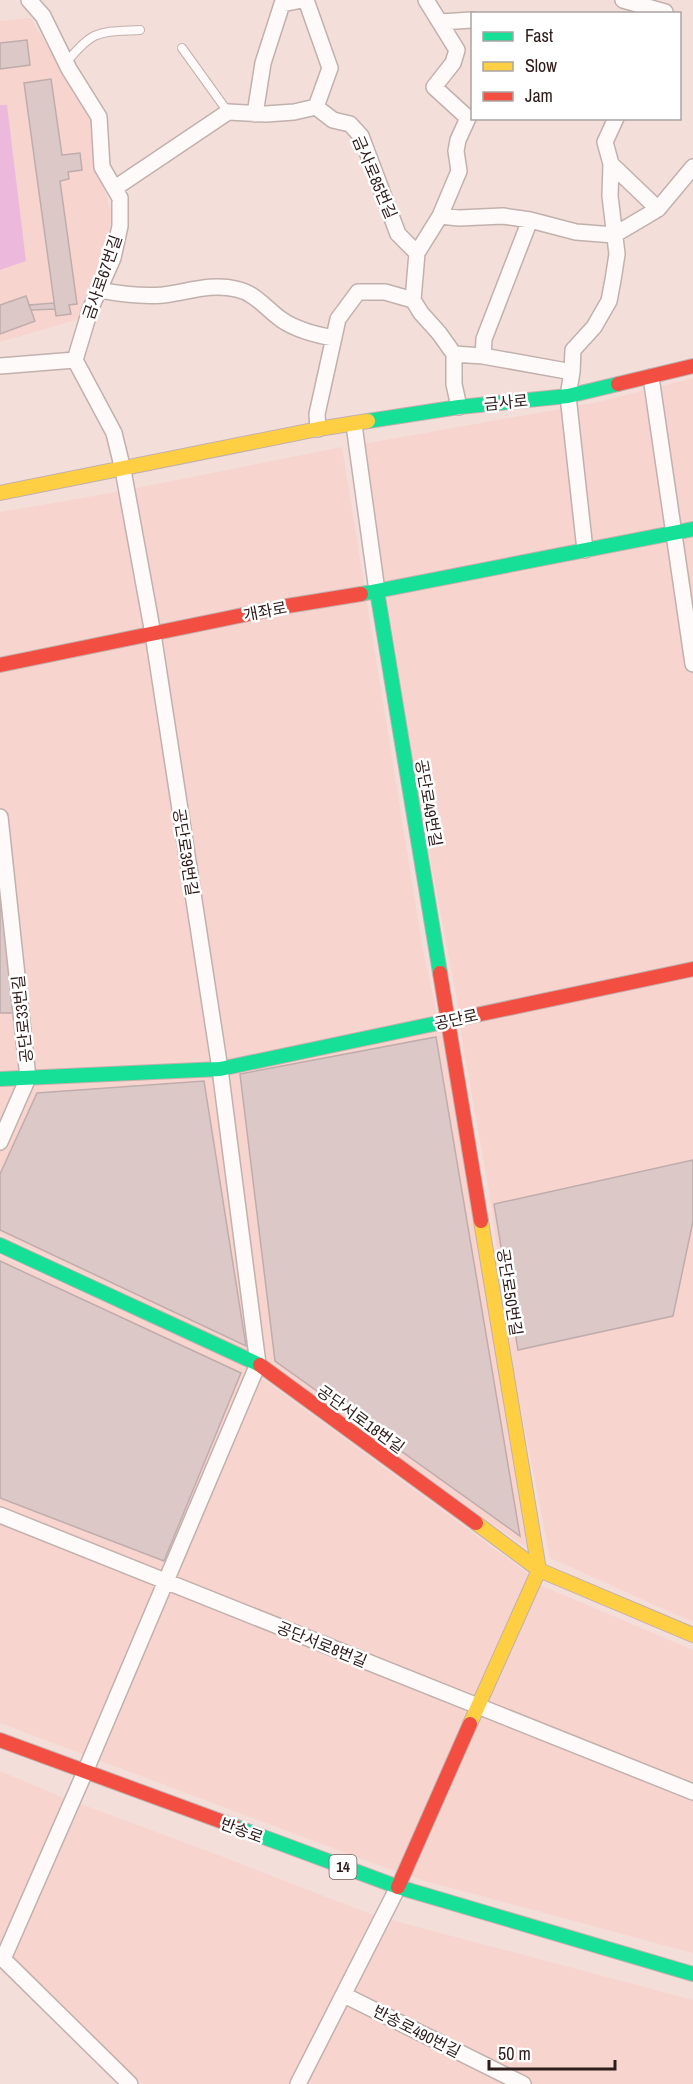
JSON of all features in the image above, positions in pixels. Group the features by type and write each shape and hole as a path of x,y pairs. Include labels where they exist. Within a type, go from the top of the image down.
{"street":[{"name":"금사로67번길","path":"29,0 43,16 66,63 99,117 102,167 120,198 120,226 113,258 90,310 75,360"},
{"path":"115,188 228,112 255,114 294,112 316,107 330,68 304,0 282,4 263,63 255,114"},
{"path":"412,300 417,253 440,216 459,171 456,151 458,140 468,118 434,87 453,63 458,50 426,0"},
{"path":"623,0 666,9"},
{"path":"440,22 471,20"},
{"name":"금사로85번길","path":"316,107 333,120 350,124 361,136 398,234 417,253"},
{"path":"585,550 568,396 573,350 594,327 609,301 617,254 610,196 611,164 605,141 615,120"},
{"path":"611,164 658,208"},
{"path":"440,216 459,218 503,216 530,220 576,232 614,235 658,208 693,167"},
{"path":"483,356 484,339 530,220"},
{"path":"99,290 147,296 200,287 237,289 257,298 282,320 314,334 334,338"},
{"path":"318,429 317,414 338,319 358,292 385,292 412,300 454,354 454,384 459,407"},
{"path":"454,354 483,356 572,372"},
{"path":"0,366 75,360 114,433 153,634"},
{"name":"금사로","path":"0,494 318,429 459,407 568,396 693,366"},
{"path":"651,377 693,664"},
{"path":"354,425 377,591"},
{"name":"개좌로","path":"0,665 287,606 377,591 693,529"},
{"name":"공단로49번길","path":"377,591 449,1020"},
{"name":"공단로39번길","path":"153,634 220,1069"},
{"name":"공단로33번길","path":"0,817 28,1078"},
{"name":"공단로","path":"0,1079 220,1069 693,969"},
{"name":"공단로50번길","path":"449,1020 539,1570"},
{"path":"130,2084 1,1958 85,1772 258,1364 220,1069"},
{"path":"0,1142 28,1078"},
{"name":"공단서로18번길","path":"0,1245 258,1364 539,1570 693,1635"},
{"name":"공단서로8번길","path":"0,1515 693,1792"},
{"path":"298,2084 398,1887 539,1570"},
{"name":"반송로","path":"0,1740 398,1887 693,1974"},
{"name":"반송로490번길","path":"344,1995 523,2084"}],"lane":[{"path":"66,63 80,46 99,32 140,30"},
{"path":"183,48 228,112"}],"shaded area":[{"path":"31,18 91,121 102,182 112,214 105,253 79,319 0,342 0,21"},
{"path":"0,105 7,105 26,261 0,270"},
{"path":"693,378 693,1622 550,1558 514,1373 488,1184 461,1036 458,1005 416,784 363,444 593,403"},
{"path":"342,447 423,950 450,1072 527,1548 231,1344 0,1234 0,512 111,493"},
{"path":"0,1256 233,1360 267,1382 522,1569 540,1585 693,1650 693,1953 425,1881 0,1723"},
{"path":"0,1771 62,1797 373,1915 693,2000 693,2084 142,2084 0,1947"}],"building":[{"path":"27,40 30,65 0,69 0,43"},
{"path":"51,79 62,155 80,153 82,170 68,172 69,179 60,181 77,304 69,305 71,314 56,316 24,83"},
{"path":"26,296 35,321 0,334 0,305"},
{"path":"54,303 55,309 31,310 29,305"},
{"path":"0,866 13,1013 0,1013"},
{"path":"436,1037 520,1536 275,1361 240,1074"},
{"path":"204,1081 246,1346 0,1230 0,1174 37,1093"},
{"path":"693,1160 693,1221 673,1316 518,1350 494,1204"},
{"path":"0,1261 241,1373 164,1561 0,1498"}],"traffic: fast":[{"path":"368,421 459,407 568,396 618,384"},
{"path":"361,594 693,529"},
{"path":"377,591 440,973"},
{"path":"0,1079 220,1069 443,1022"},
{"path":"0,1245 260,1365"},
{"path":"234,1826 398,1887 693,1974"}],"traffic: slow":[{"path":"0,493 368,421"},
{"path":"470,1724 539,1570 481,1221"},
{"path":"476,1523 539,1570 693,1635"}],"traffic: jam":[{"path":"618,384 693,366"},
{"path":"0,665 287,606 361,594"},
{"path":"443,1022 693,969"},
{"path":"440,973 481,1221"},
{"path":"260,1365 476,1523"},
{"path":"398,1887 470,1724"},
{"path":"0,1740 234,1826"}]}
